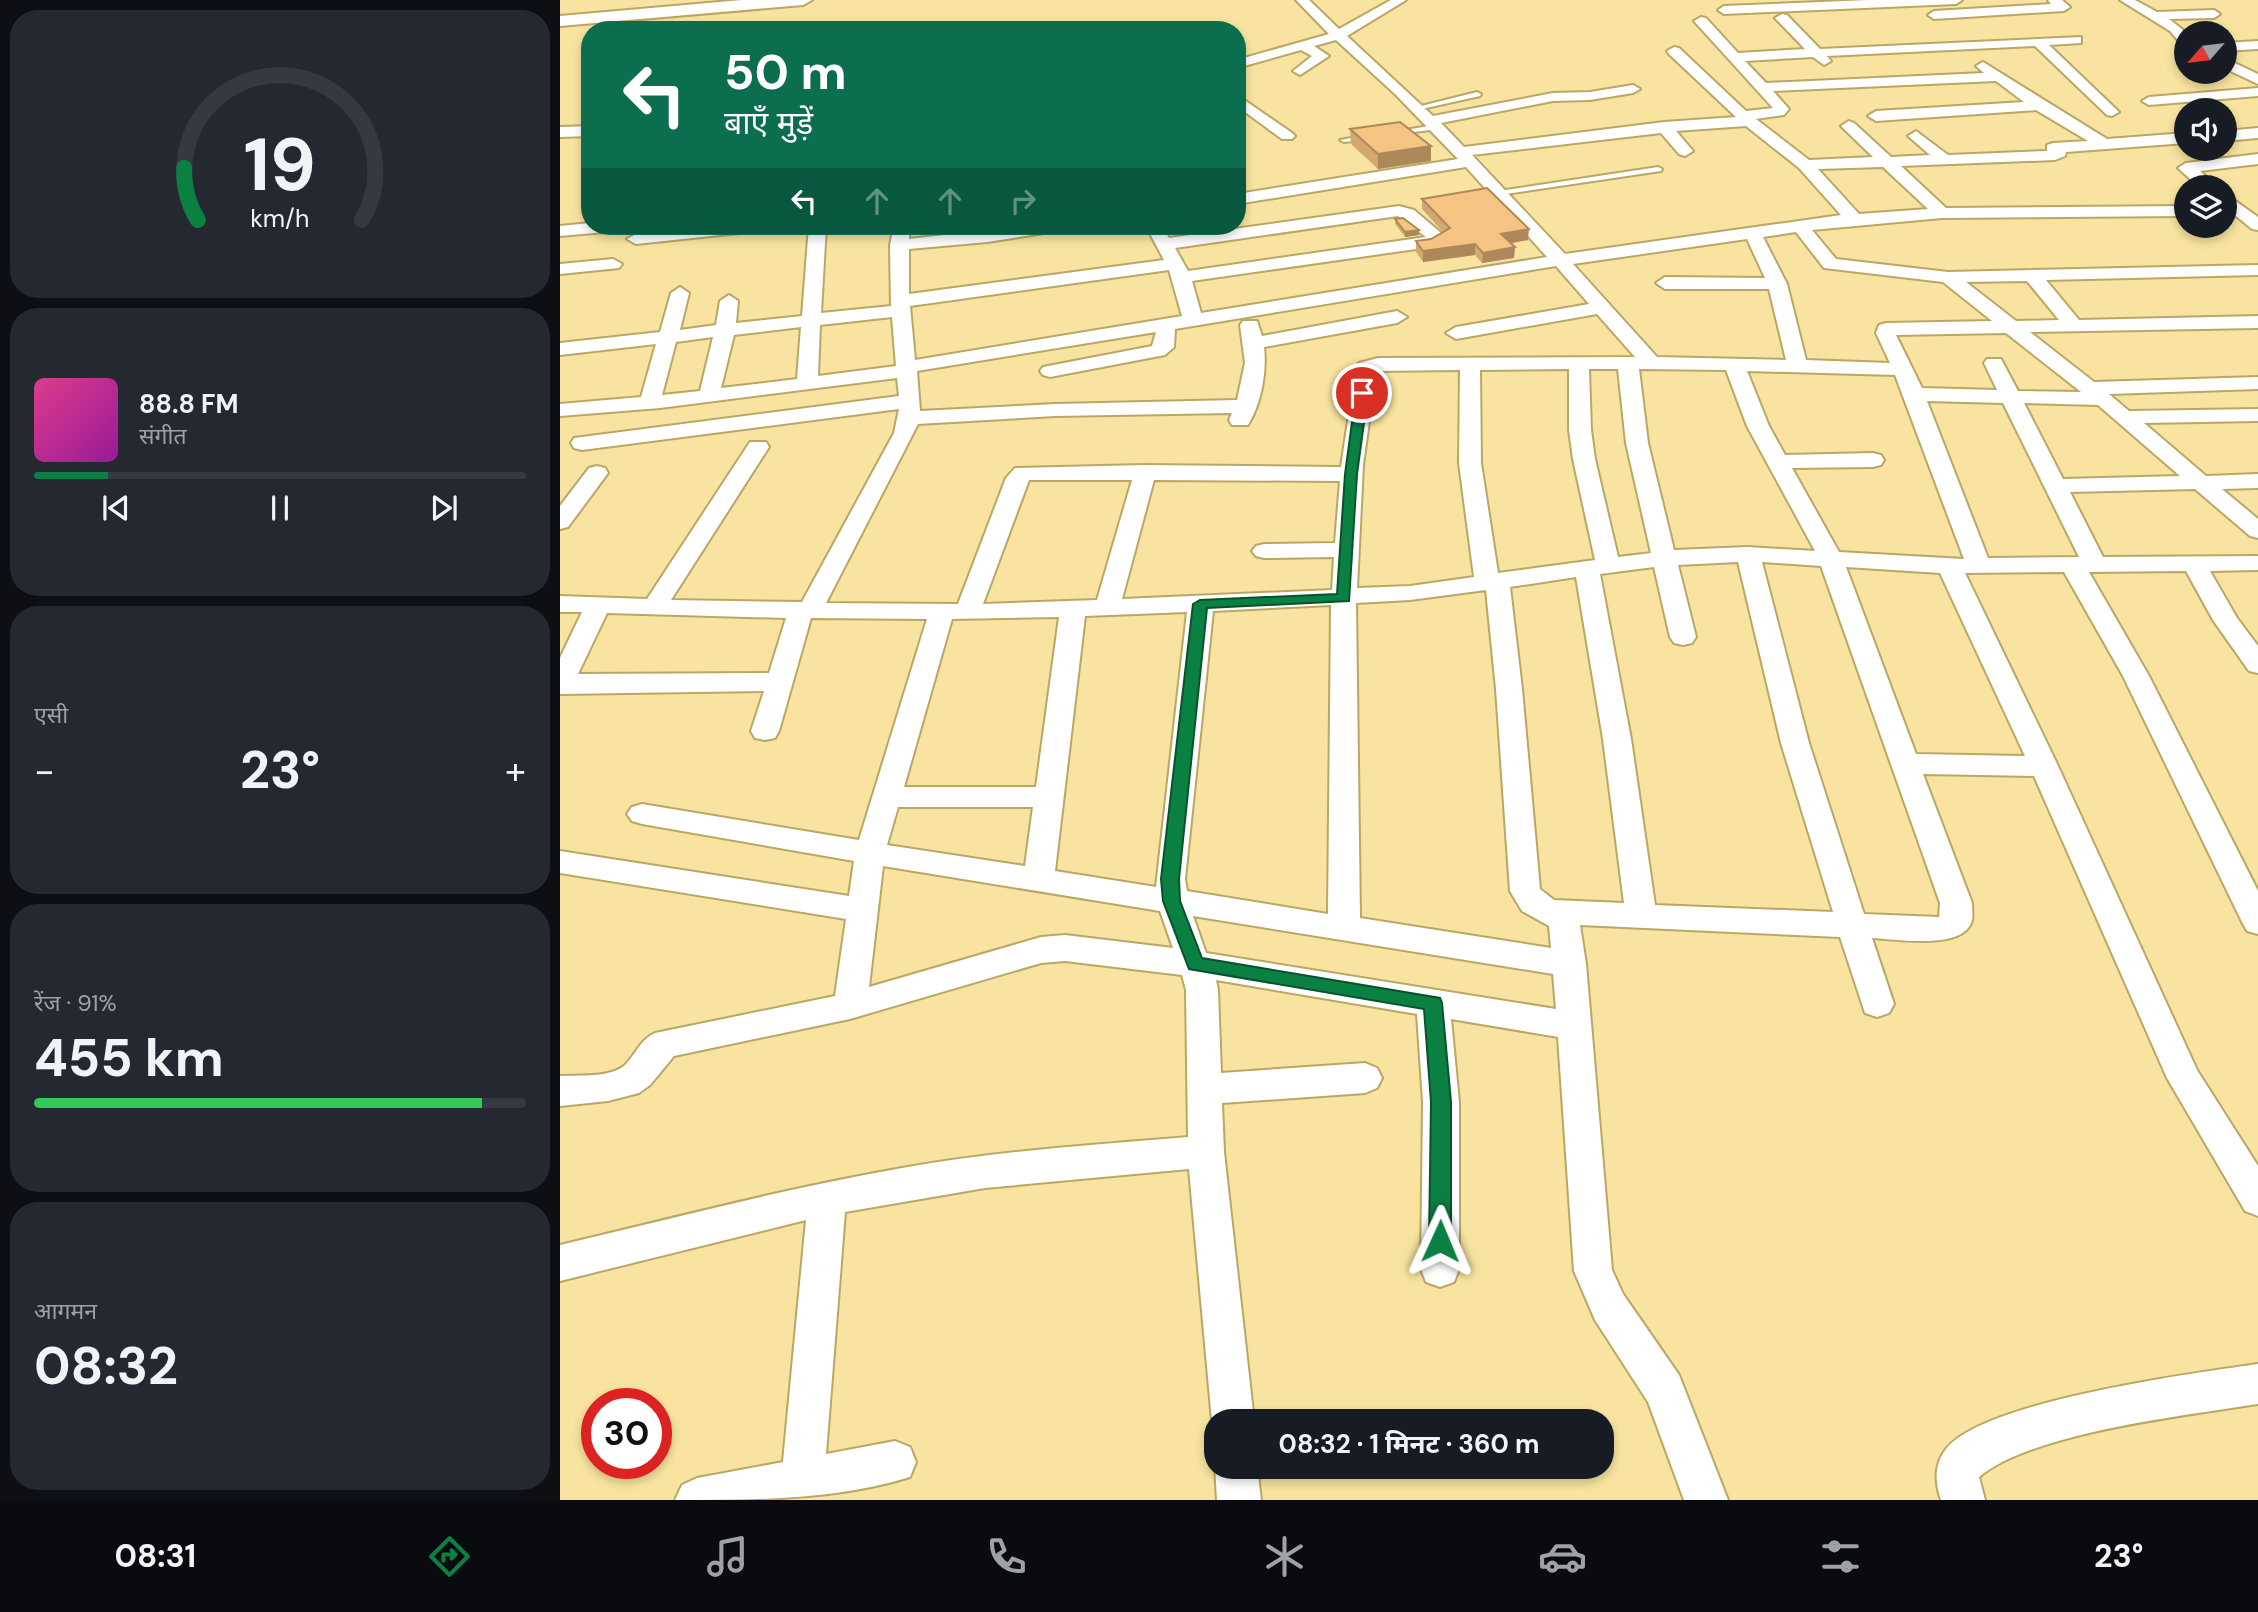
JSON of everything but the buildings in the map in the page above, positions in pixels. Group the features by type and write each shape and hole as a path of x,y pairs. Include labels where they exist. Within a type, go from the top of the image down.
{"highway":[{"path":"560,21 743,3 803,0"}],"street":[{"path":"1302,0 1336,36 1375,66 1562,260 1603,307 1639,363 1637,443 1683,637"},
{"path":"1246,62 1336,36 1401,0"},
{"path":"1724,10 1956,0"},
{"path":"1968,0 1986,12"},
{"path":"1919,16 2064,7 2054,0"},
{"path":"2126,0 2174,29"},
{"path":"1960,14 1995,44"},
{"path":"2156,16 2214,14"},
{"path":"1851,18 1892,17"},
{"path":"1782,18 1814,52 1850,83"},
{"path":"1246,197 1325,187 1464,157 1781,111 1763,87 1701,21"},
{"path":"1734,57 2076,40"},
{"path":"2038,42 2112,112"},
{"path":"2237,46 2258,45"},
{"path":"1953,46 2039,105 2104,144"},
{"path":"1300,71 1322,56 1303,47"},
{"path":"1674,51 1746,118 1805,165 1854,219"},
{"path":"1246,56 1274,54"},
{"path":"2237,64 2258,63"},
{"path":"2237,69 2258,80"},
{"path":"1763,87 1998,77"},
{"path":"2024,95 2086,87"},
{"path":"1433,124 1553,97 1590,96 1633,89"},
{"path":"2149,101 2258,92"},
{"path":"1876,116 2039,105"},
{"path":"1246,106 1287,136"},
{"path":"1849,125 1942,213"},
{"path":"1663,128 1685,151"},
{"path":"560,132 581,131"},
{"path":"2237,134 2258,133"},
{"path":"1916,136 1944,159"},
{"path":"1805,165 2058,155 2060,153 2053,149 2174,139"},
{"path":"2009,144 2024,156"},
{"path":"2194,175 2186,168 2258,159"},
{"path":"560,349 809,321 902,305 1430,242 1438,238 1408,214 1399,211 1246,232"},
{"path":"560,410 709,396 906,369 1562,260 1800,225 1942,213 2174,211"},
{"path":"2237,213 2258,225"},
{"path":"1800,225 1830,264 1948,277 2258,271"},
{"path":"560,231 581,229"},
{"path":"1752,232 1778,284 1797,366"},
{"path":"636,239 674,235"},
{"path":"807,383 816,235"},
{"path":"765,731 806,610 905,433 911,409 902,305 901,235 1000,235"},
{"path":"1159,235 1179,270 1193,320"},
{"path":"1164,244 1228,235"},
{"path":"563,273 613,264"},
{"path":"1948,277 2095,393 2258,531"},
{"path":"2034,277 2074,326"},
{"path":"1665,284 1778,284"},
{"path":"649,435 666,337 680,293"},
{"path":"709,396 725,331 729,302"},
{"path":"1456,333 1603,307"},
{"path":"582,443 911,409 1242,413 1255,379 1257,361 1246,312"},
{"path":"1255,343 1397,317"},
{"path":"1979,566 1914,394 1886,333 1889,328 2258,322"},
{"path":"1050,371 1158,351 1165,344 1166,324"},
{"path":"1343,929 1344,598 1351,474 1366,367 1378,364 1639,363 1902,369"},
{"path":"1994,363 2055,486 2084,566 2136,676 2255,909"},
{"path":"1579,364 1580,430 1641,915"},
{"path":"1551,912 1938,929 1946,928 1956,921 1956,903 1830,557 1758,426 1734,364"},
{"path":"1470,365 1470,463 1509,690 1525,891 1532,903 1551,912 1564,923 1570,964 1593,1271 1601,1294 1664,1390 1706,1500"},
{"path":"1914,394 2011,397 2258,383"},
{"path":"2123,416 2258,415"},
{"path":"654,608 758,447"},
{"path":"1778,462 1873,460"},
{"path":"850,1006 870,853 887,797 955,611 1019,475 1034,471 1351,474"},
{"path":"1107,608 1145,472"},
{"path":"560,522 597,473"},
{"path":"2055,486 2258,481"},
{"path":"1264,551 1347,550"},
{"path":"1748,554 1795,743 1877,1004"},
{"path":"560,604 806,610 1107,608 1344,598 1492,582 1664,558 1748,554 1949,566 2258,563"},
{"path":"2194,565 2258,665"},
{"path":"1949,566 2044,766 2184,1078 2258,1199"},
{"path":"1200,604 1170,879 1171,901 1196,964 1202,990 1206,1152 1232,1409"},
{"path":"598,606 561,684 780,682"},
{"path":"1039,879 1073,609"},
{"path":"1905,764 2044,766"},
{"path":"887,797 1049,797"},
{"path":"642,814 870,853 1570,964"},
{"path":"560,862 862,910"},
{"path":"560,1091 627,1082 638,1074 655,1049 667,1043 850,1006 1053,948 1196,964 1575,1026"},
{"path":"1433,1003 1441,1102 1440,1269"},
{"path":"1204,1089 1365,1078"},
{"path":"560,1262 827,1200 951,1177 1031,1166 1206,1152"},
{"path":"803,1479 827,1200"},
{"path":"1963,1500 1957,1474 1961,1463 1971,1453 1989,1443 2073,1417 2258,1384"},
{"path":"697,1500 895,1462"},
{"path":"1237,1479 1239,1500"}],"lane":[{"path":"1417,108 1476,94"},
{"path":"1344,140 1433,124"},
{"path":"1499,193 1658,169"}],"route":[{"path":"1362,393 1351,474 1344,598 1200,604 1170,879 1171,901 1196,964 1433,1003 1441,1102 1440,1241"}]}
